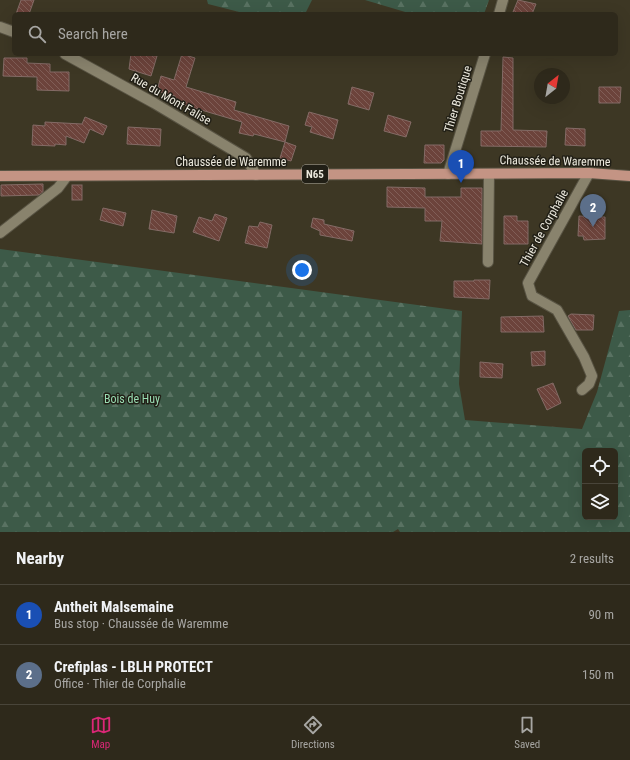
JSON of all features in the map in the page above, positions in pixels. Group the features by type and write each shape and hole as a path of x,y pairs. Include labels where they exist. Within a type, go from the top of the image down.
{"main road":[{"name":"Chaussée de Waremme","path":"0,176 589,174 630,176"}],"street":[{"path":"500,12 503,0"},
{"path":"0,27 12,31"},
{"name":"Rue du Mont Falise","path":"69,56 154,103 246,158 256,175"},
{"name":"Thier Boutique","path":"448,174 484,56"},
{"path":"488,262 489,174"},
{"name":"Thier de Corphalie","path":"582,390 589,384 592,376 584,358 557,310 532,296 528,283 589,174"},
{"path":"0,233 58,188 67,176"}],"green space":[{"path":"207,0 312,0 306,12 239,12 208,4"},
{"path":"365,0 489,0 485,12 405,12"},
{"name":"Bois de Huy","path":"0,249 462,311 459,384 465,420 582,429 597,392 619,311 630,310 630,532 400,532 398,529 393,532 0,532"}],"building":[{"path":"21,0 34,0 30,12 17,12"},
{"path":"518,0 536,4 533,12 513,12"},
{"path":"131,56 157,56 151,76 129,69"},
{"path":"181,56 195,58 186,87 236,102 234,110 289,126 285,142 254,134 253,136 239,133 242,122 174,102 175,96 157,91 161,76 174,80"},
{"path":"503,57 513,58 513,130 547,131 546,147 481,146 481,131 501,131"},
{"path":"4,58 27,58 27,63 50,64 50,72 69,72 69,91 37,90 37,77 3,76"},
{"path":"352,87 374,93 369,110 348,104"},
{"path":"599,87 621,87 620,103 599,103"},
{"path":"309,112 338,120 333,139 310,132 312,127 305,125"},
{"path":"388,115 411,122 406,137 384,131"},
{"path":"85,117 107,126 103,135 90,129 84,143 66,136 66,145 32,145 33,125 45,126 45,122 82,124"},
{"path":"128,127 161,129 160,146 127,144"},
{"path":"566,128 585,129 585,146 565,145"},
{"path":"285,142 296,146 291,161 280,158"},
{"path":"425,145 444,145 444,160 441,163 424,163"},
{"path":"43,184 43,192 39,195 1,196 1,185"},
{"path":"72,185 82,185 82,200 72,200"},
{"path":"387,187 425,188 425,197 461,197 461,188 482,188 482,244 440,241 442,221 425,221 425,208 387,207"},
{"path":"103,208 126,213 123,226 100,220"},
{"path":"152,210 177,216 174,233 149,229"},
{"path":"215,214 227,218 219,241 193,232 199,217 212,221"},
{"path":"504,216 517,216 517,221 528,221 528,244 504,244"},
{"path":"579,216 605,217 605,239 584,240 583,236 578,236"},
{"path":"313,218 324,220 324,224 354,231 352,241 320,235 320,231 311,227"},
{"path":"260,222 272,225 267,248 245,243 249,226 258,227"},
{"path":"490,280 489,299 454,297 454,281"},
{"path":"571,314 594,315 593,330 576,330 568,316"},
{"path":"543,316 544,332 501,332 501,317"},
{"path":"545,351 545,365 532,366 531,352"},
{"path":"480,362 503,364 502,378 480,377"},
{"path":"553,383 561,403 547,410 537,389"}],"place":[{"name":"Antheit Malsemaine","path":"461,183"},
{"name":"Crefiplas - LBLH PROTECT","path":"593,227"}]}
